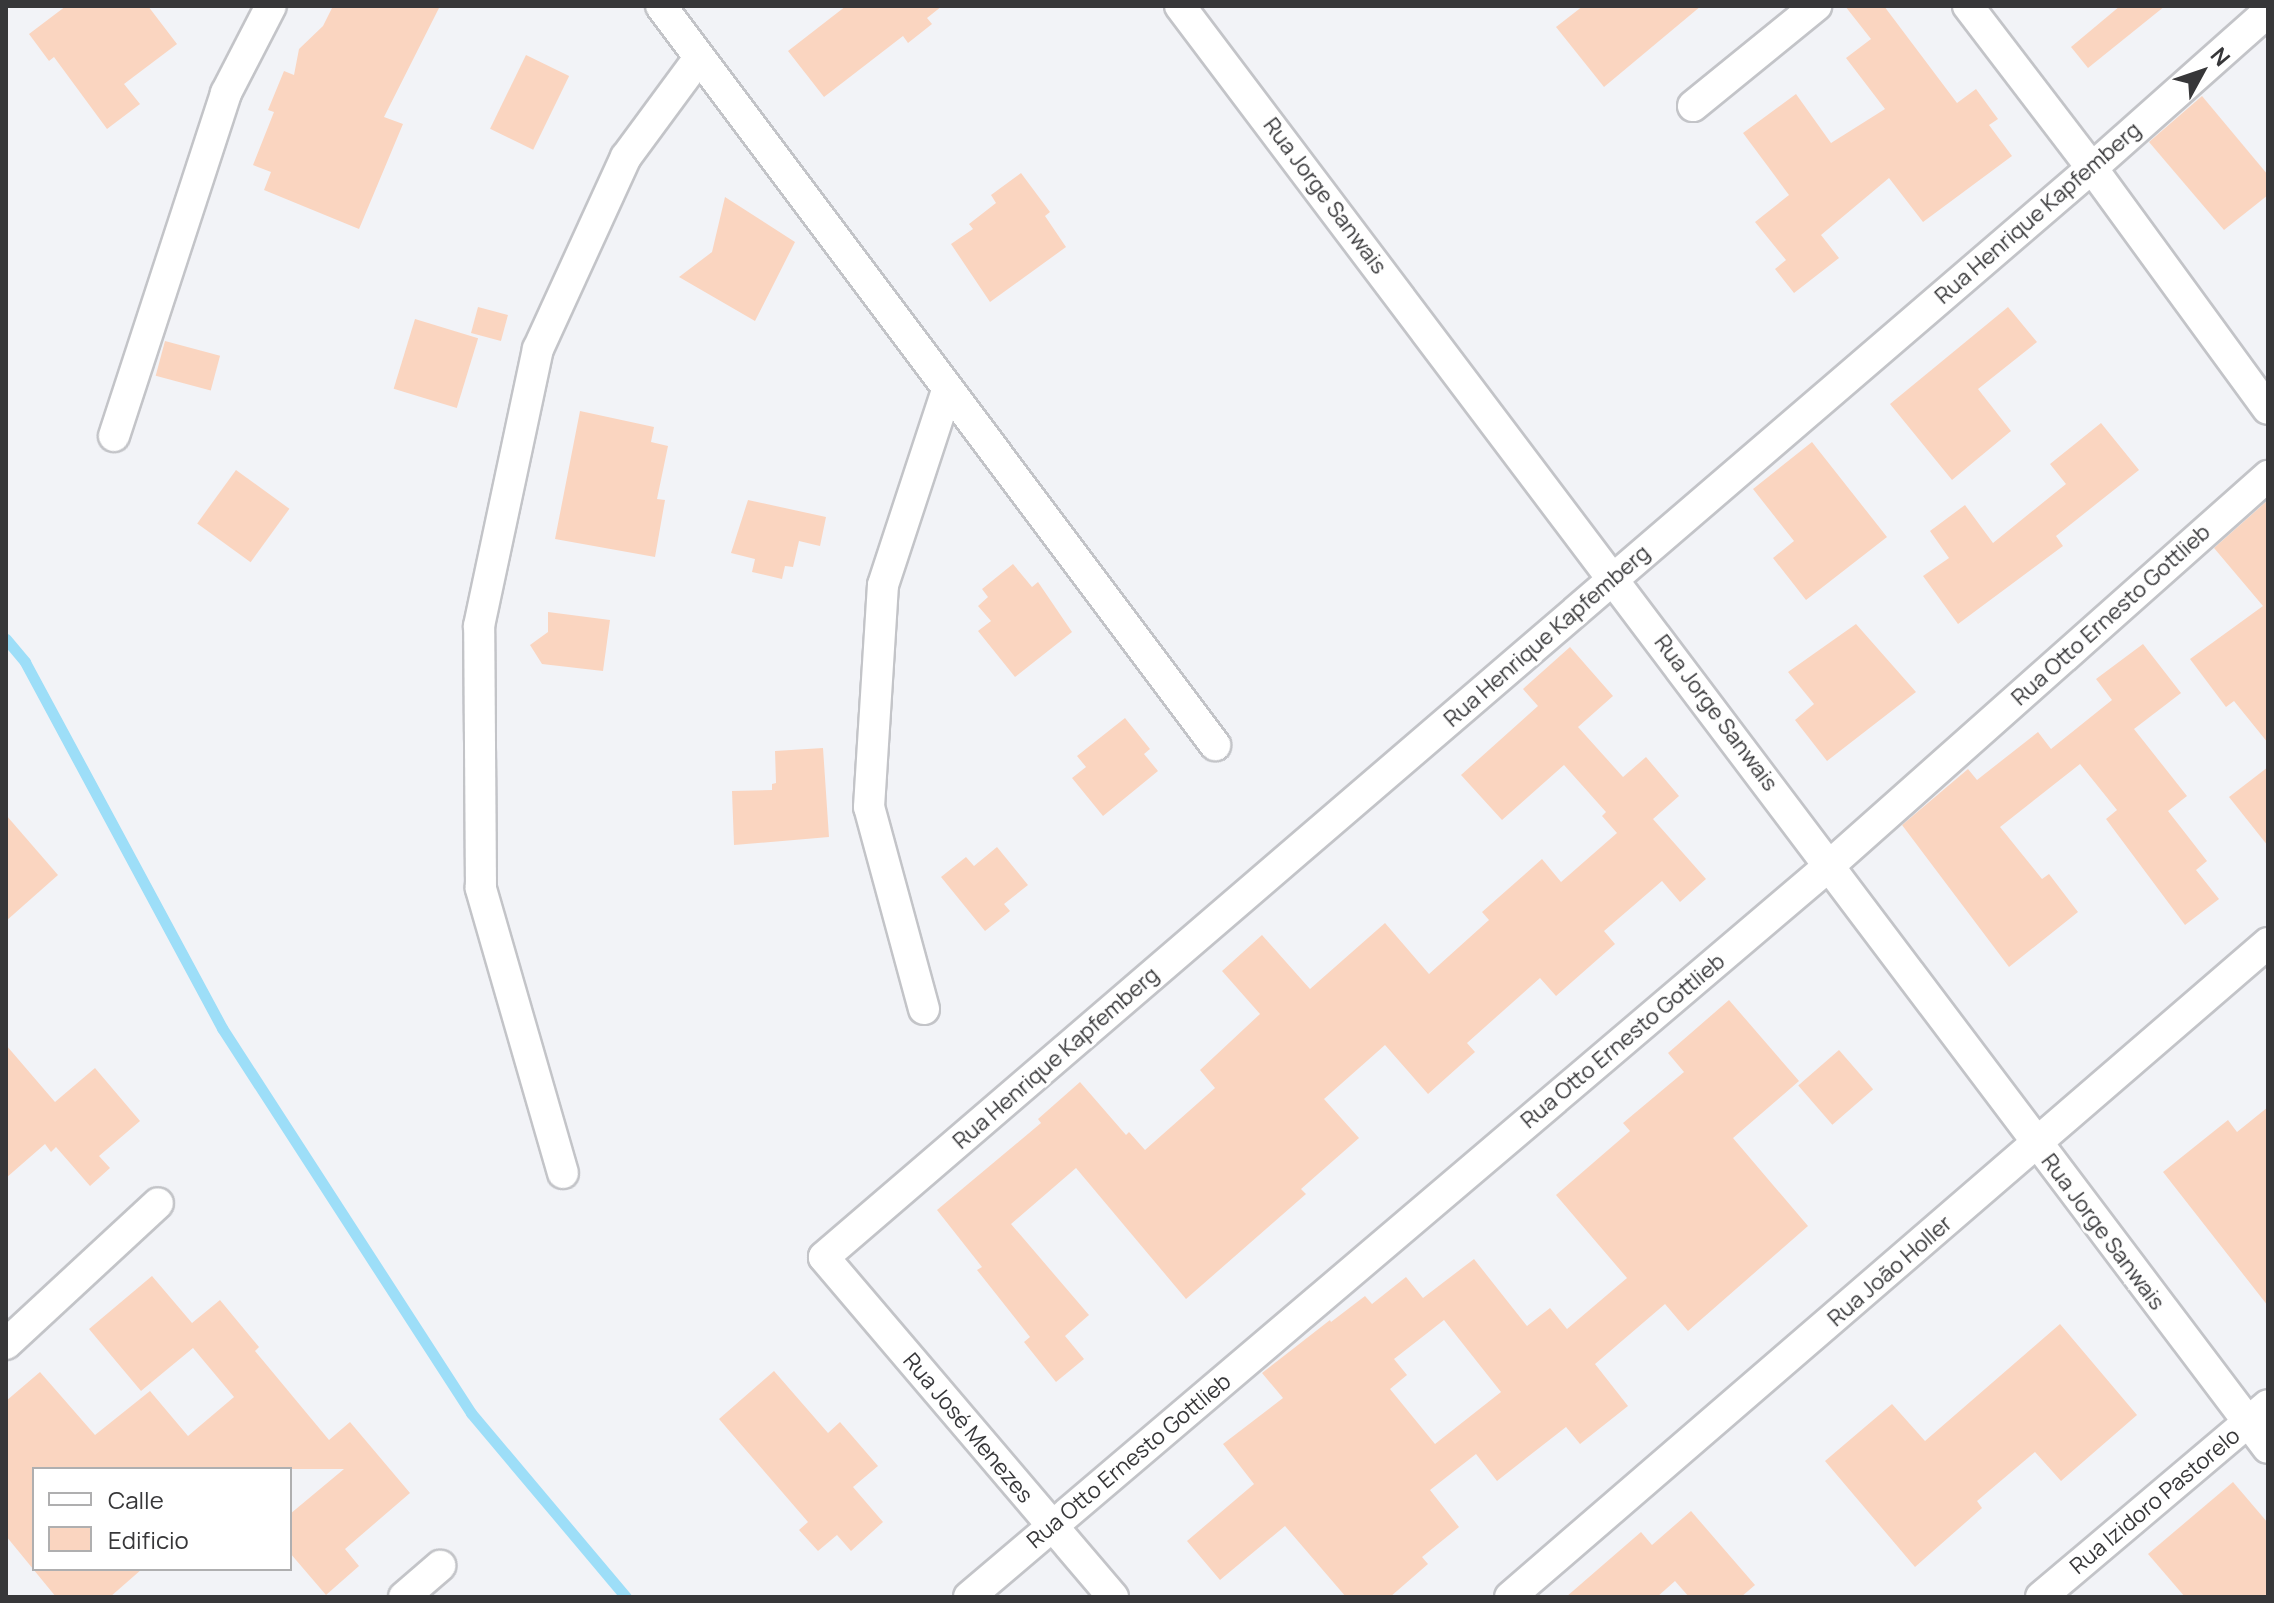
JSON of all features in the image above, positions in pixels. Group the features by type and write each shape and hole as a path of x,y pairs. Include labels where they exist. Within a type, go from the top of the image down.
{"street":[{"path":"114,436 226,93 271,6"},
{"path":"661,6 1215,745"},
{"name":"Rua Jorge Sanwais","path":"1180,6 1830,865 2037,1145 2258,1413 2268,1448"},
{"path":"1693,106 1816,6"},
{"path":"1968,6 2092,168 2268,409"},
{"name":"Rua Henrique Kapfemberg","path":"824,1257 2092,168 2268,12"},
{"path":"563,1173 481,888 479,626 538,349 626,157 699,58"},
{"path":"924,1009 869,807 883,585 947,390"},
{"name":"Rua Otto Ernesto Gottlieb","path":"969,1597 1830,865 2268,476"},
{"name":"Rua João Holler","path":"1510,1597 2268,943"},
{"path":"6,1344 158,1203"},
{"name":"Rua José Menezes","path":"824,1257 1113,1597"},
{"name":"Rua Izidoro Pastorelo","path":"2041,1597 2258,1413"},
{"path":"404,1597 440,1566"}],"building":[{"path":"66,6 148,6 177,44 124,84 140,104 107,129 54,57 49,61 29,34"},
{"path":"333,6 440,6 384,117 403,124 359,229 264,190 271,172 253,165 274,112 268,110 284,71 294,75 299,49 323,26"},
{"path":"846,6 942,6 927,18 932,24 908,43 903,36 824,97 788,51"},
{"path":"1583,6 1701,6 1604,87 1556,27"},
{"path":"1845,6 1884,6 1957,103 1976,89 1998,119 1989,125 2012,156 1923,222 1889,178 1821,235 1839,258 1794,293 1775,269 1786,260 1755,222 1789,195 1743,133 1796,94 1831,143 1885,109 1846,58 1871,39"},
{"path":"2120,6 2165,6 2088,68 2071,47"},
{"path":"526,55 569,76 533,150 490,129"},
{"path":"2202,96 2268,175 2268,195 2224,230 2149,142"},
{"path":"1021,173 1050,212 1045,216 1066,247 990,302 951,244 973,229 969,224 996,203 991,195"},
{"path":"725,197 795,242 755,321 679,277 712,252"},
{"path":"478,307 508,315 501,341 471,333"},
{"path":"2008,307 2037,342 1978,389 2011,431 1952,480 1890,404"},
{"path":"415,319 478,338 457,408 394,389"},
{"path":"165,341 220,356 211,391 156,376"},
{"path":"580,411 654,427 651,442 668,446 657,499 665,500 655,557 555,539"},
{"path":"2101,423 2139,470 2056,536 2063,546 1958,624 1923,576 1949,558 1930,531 1965,505 1993,543 2066,484 2050,464"},
{"path":"1812,442 1887,537 1806,600 1773,558 1794,541 1753,489"},
{"path":"236,470 289,509 251,562 197,523"},
{"path":"748,500 826,517 820,546 799,541 793,567 785,566 782,579 752,572 755,559 731,553"},
{"path":"2268,500 2268,743 2234,701 2226,707 2190,659 2263,606 2214,548"},
{"path":"1013,564 1032,587 1038,582 1072,632 1015,677 978,631 991,621 978,606 988,597 982,589"},
{"path":"548,612 610,620 603,671 542,664 530,645 548,632"},
{"path":"1856,624 1916,692 1827,761 1795,720 1814,704 1788,672"},
{"path":"2143,644 2181,693 2134,729 2187,796 2168,811 2207,861 2196,870 2219,899 2185,925 2106,819 2117,810 2080,764 2000,827 2042,879 2049,874 2078,912 2009,967 1902,825 1968,769 1977,780 2038,732 2051,749 2112,700 2096,679"},
{"path":"1570,647 1613,696 1578,727 1623,777 1646,757 1679,796 1653,819 1706,879 1680,902 1662,881 1604,931 1615,944 1556,996 1540,978 1467,1043 1475,1052 1428,1094 1385,1045 1324,1099 1359,1138 1301,1189 1306,1194 1186,1299 1076,1168 1011,1224 1089,1315 1065,1336 1084,1359 1056,1382 1024,1342 1030,1337 977,1270 982,1267 937,1210 1041,1123 1038,1119 1080,1082 1126,1135 1129,1132 1145,1150 1215,1088 1200,1070 1260,1014 1222,971 1262,935 1310,989 1385,923 1429,974 1489,920 1482,912 1542,859 1561,882 1617,833 1602,816 1606,812 1564,765 1502,820 1461,775 1538,706 1523,689"},
{"path":"1125,718 1150,749 1144,754 1158,771 1103,816 1072,778 1086,767 1077,756"},
{"path":"823,748 829,837 734,845 732,791 772,790 772,784 776,783 775,751"},
{"path":"2268,767 2268,846 2229,797"},
{"path":"6,815 58,875 6,921"},
{"path":"997,847 1028,885 1004,904 1010,911 985,931 941,877 966,857 974,866"},
{"path":"1729,1000 1799,1081 1733,1138 1808,1226 1688,1331 1665,1304 1595,1364 1628,1406 1580,1444 1566,1427 1497,1481 1476,1454 1430,1490 1459,1527 1422,1557 1428,1564 1390,1597 1346,1597 1285,1526 1220,1580 1187,1541 1254,1484 1223,1444 1283,1398 1262,1373 1330,1320 1365,1296 1372,1304 1406,1277 1423,1298 1474,1259 1527,1326 1550,1308 1567,1329 1627,1278 1556,1195 1630,1131 1623,1123 1684,1072 1668,1053","holes":["1444,1320 1501,1392 1435,1444 1390,1389 1407,1375 1394,1359"]},
{"path":"6,1045 55,1102 95,1068 140,1121 99,1156 110,1168 90,1186 56,1147 51,1152 45,1144 6,1178"},
{"path":"1839,1050 1873,1089 1832,1125 1798,1085"},
{"path":"2268,1107 2268,1306 2163,1172 2228,1120 2237,1132"},
{"path":"152,1276 192,1323 220,1300 259,1347 255,1351 329,1440 350,1422 410,1493 345,1549 359,1566 326,1595 292,1555 292,1512 344,1469 32,1467 32,1568 6,1536 6,1401 40,1372 95,1435 150,1391 188,1436 234,1397 193,1348 141,1391 89,1329"},
{"path":"2060,1324 2137,1415 2061,1481 2035,1452 1977,1501 1982,1508 1915,1567 1825,1461 1892,1404 1925,1441"},
{"path":"774,1371 828,1433 840,1422 878,1466 853,1487 883,1522 851,1551 837,1535 818,1551 799,1530 808,1522 719,1419"},
{"path":"2233,1482 2268,1523 2268,1597 2185,1597 2148,1554"},
{"path":"1691,1511 1755,1585 1741,1597 1689,1597 1675,1581 1657,1597 1566,1597 1641,1532 1652,1545"},
{"path":"35,1571 140,1571 110,1597 56,1597"}],"waterway":[{"path":"6,639 25,662 222,1028 471,1413 626,1597"}]}
